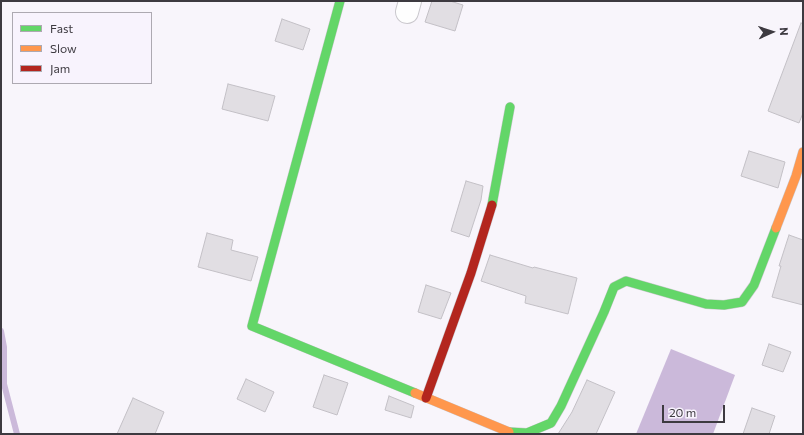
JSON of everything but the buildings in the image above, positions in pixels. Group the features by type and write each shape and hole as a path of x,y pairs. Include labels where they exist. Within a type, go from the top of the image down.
{"street":[{"path":"340,1 252,326 509,433 527,433 551,423 561,406 614,287 626,281 706,304 724,305 742,302 754,285 796,176 803,152"},
{"path":"426,398 471,273 493,203 510,108"}],"shaded area":[{"path":"671,349 735,375 713,434 636,434"}],"waterway":[{"path":"1,331 4,347 4,384 17,434"}],"traffic: fast":[{"path":"340,1 252,326 415,393"},
{"path":"492,205 510,107"},
{"path":"509,432 527,433 551,423 561,406 614,287 626,281 706,304 724,305 742,302 754,285 776,228"}],"traffic: slow":[{"path":"776,228 796,176 803,152"},
{"path":"415,393 509,432 508,434"}],"traffic: jam":[{"path":"426,398 471,273 492,205"}]}
